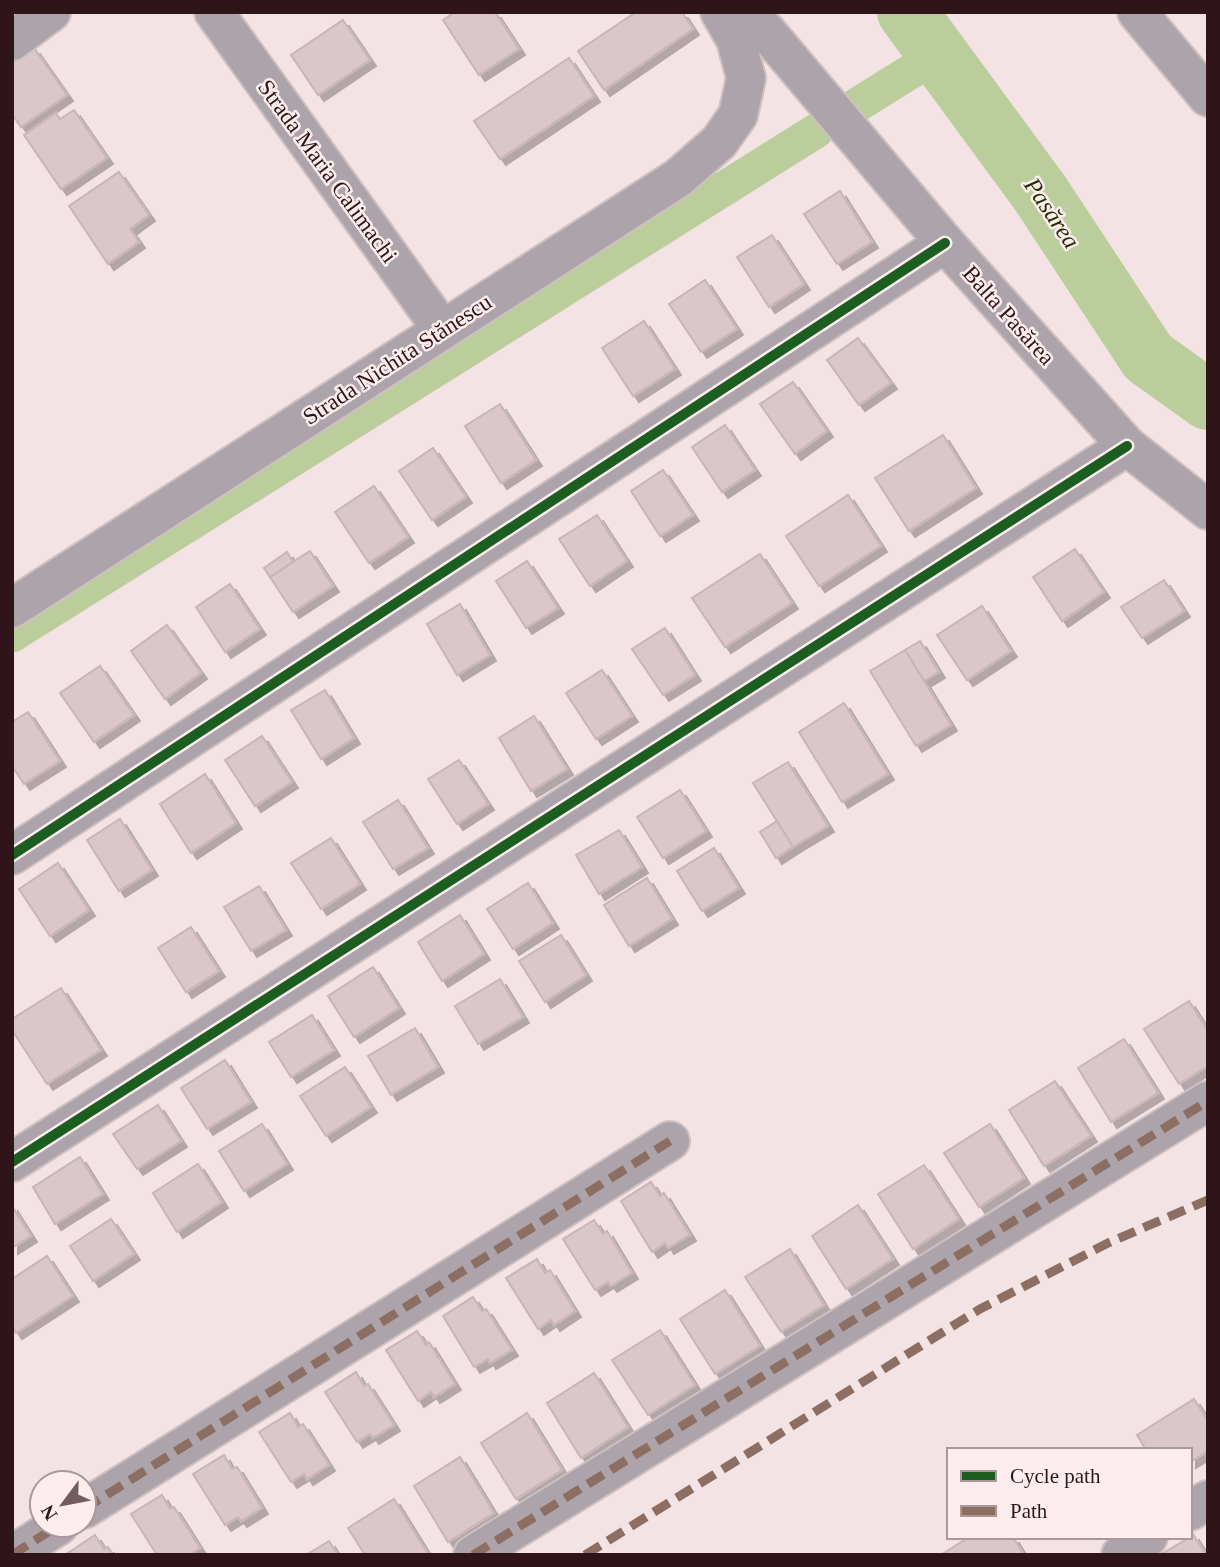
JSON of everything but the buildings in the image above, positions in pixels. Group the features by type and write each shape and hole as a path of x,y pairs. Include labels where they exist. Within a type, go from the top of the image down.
{"street":[{"path":"12,41 51,12"},
{"name":"Strada Maria Calimachi","path":"214,12 442,329"},
{"name":"Strada Nichita Stănescu","path":"12,608 678,178 719,142 738,115 746,78 736,40 720,12"},
{"name":"Balta Pasărea","path":"740,12 766,31 945,243 1127,446 1208,510"},
{"path":"1137,12 1208,97"},
{"path":"12,855 945,243"},
{"path":"12,1162 1127,446"},
{"path":"473,1555 1208,1101"},
{"path":"98,1500 670,1142"},
{"path":"1192,1510 1208,1500"},
{"path":"12,1555 37,1539"},
{"path":"1121,1555 1145,1539"}],"waterway":[{"name":"Pasărea","path":"907,12 1040,193 1148,357 1208,400"},
{"path":"857,105 939,54"},
{"path":"12,635 816,131"}],"marked path":[{"path":"473,1555 1208,1101"},
{"path":"98,1500 670,1141"},
{"path":"585,1555 980,1309 1108,1243 1208,1200"},
{"path":"12,1555 37,1539"}],"cycle path":[{"path":"12,855 945,243"},
{"path":"12,1162 1127,446"}]}
